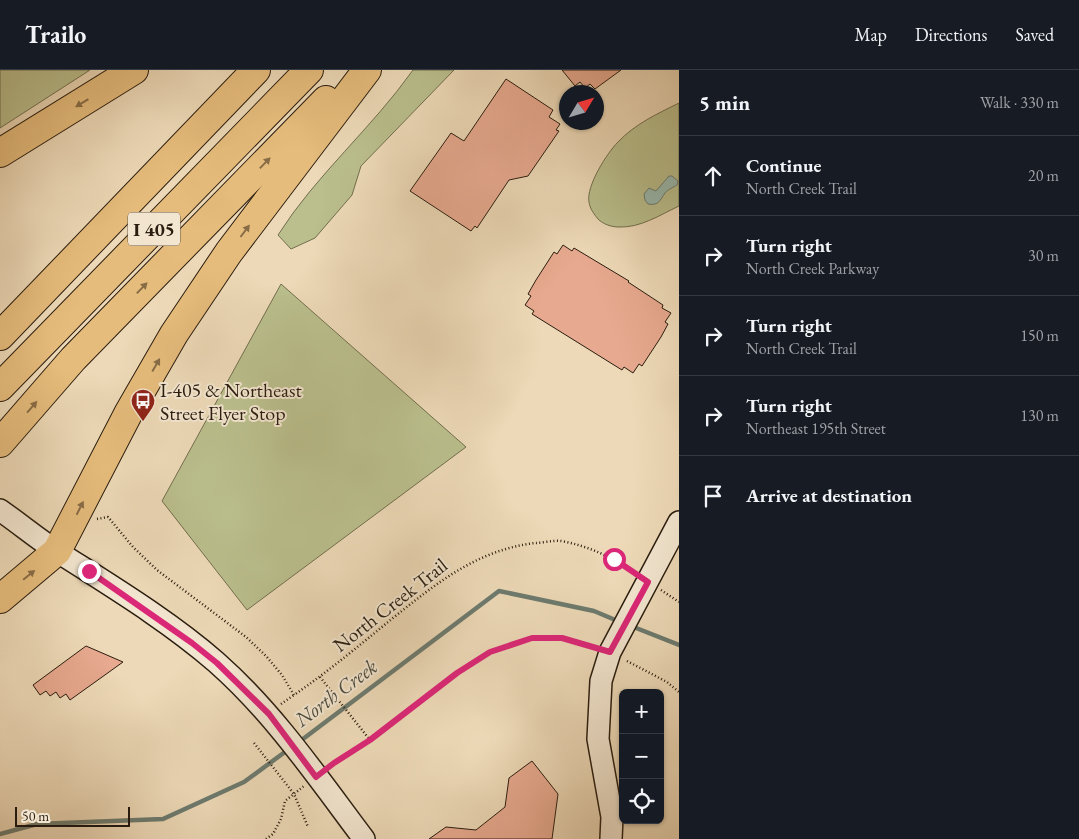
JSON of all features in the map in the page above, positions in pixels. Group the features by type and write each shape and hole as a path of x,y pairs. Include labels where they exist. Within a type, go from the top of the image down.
{"highway":[{"path":"0,153 134,70"},
{"name":"I 405","path":"0,318 240,70"},
{"name":"I 405","path":"0,336 256,70"},
{"name":"I 405","path":"0,368 173,188 290,70"},
{"name":"I 405","path":"0,387 309,70"},
{"path":"0,444 73,359 355,70"},
{"path":"0,599 57,551 128,412 174,334 229,252 367,70"}],"main road":[{"path":"0,510 57,551 147,610 217,663 269,714 364,839"},
{"path":"611,839 612,817 598,739 601,681 614,644 679,522"}],"path":[{"name":"North Creek Trail","path":"94,520 108,517 133,547 158,570 246,637 282,675 294,695 320,677 438,582 465,565 490,554 515,547 559,541 591,548 614,559 648,582"},
{"path":"266,839 273,834 281,819 285,801 294,794 312,772 334,763 370,740 457,673 490,652 532,638 562,638 614,644"},
{"path":"631,663 667,682 679,692"},
{"path":"320,677 370,740"},
{"path":"254,743 294,794 308,827"}],"green space":[{"path":"0,70 90,70 0,128"},
{"path":"413,70 454,70 361,166 352,195 315,238 291,249 278,235 309,192 380,112"},
{"path":"679,103 679,206 650,220 627,227 610,226 602,222 591,209 589,195 594,179 608,154 632,130"},
{"path":"281,284 466,447 247,610 162,501"}],"water":[{"path":"669,176 678,181 677,185 666,192 657,203 648,204 644,194 649,188 656,191"}],"building":[{"path":"562,70 621,70 600,85 582,85 580,82 574,85"},
{"path":"506,79 553,110 549,117 559,123 556,130 559,131 528,176 509,180 477,228 475,226 471,231 410,191 451,133 464,141"},
{"path":"563,245 572,251 574,248 629,281 663,305 662,308 671,313 665,322 668,324 661,337 642,366 639,364 633,373 624,367 622,370 532,314 534,311 525,305 531,296 528,294 536,280 554,252 557,254"},
{"path":"86,646 123,662 70,700 66,694 60,698 56,692 50,696 46,691 40,695 33,685"},
{"path":"532,761 558,794 552,839 429,839 446,827 476,830 505,807 509,778"}],"waterway":[{"name":"North Creek","path":"299,742 499,591 594,611 620,622"},
{"name":"North Creek","path":"631,626 679,645"},
{"name":"North Creek","path":"0,834 37,824 163,819 244,782 289,749"}],"place":[{"name":"I-405 & Northeast Street Flyer Stop","path":"143,422"}],"route":[{"path":"89,571 147,610 217,663 269,714 316,777 370,740 457,673 490,652 532,638 562,638 610,652 648,582 614,559"}]}
